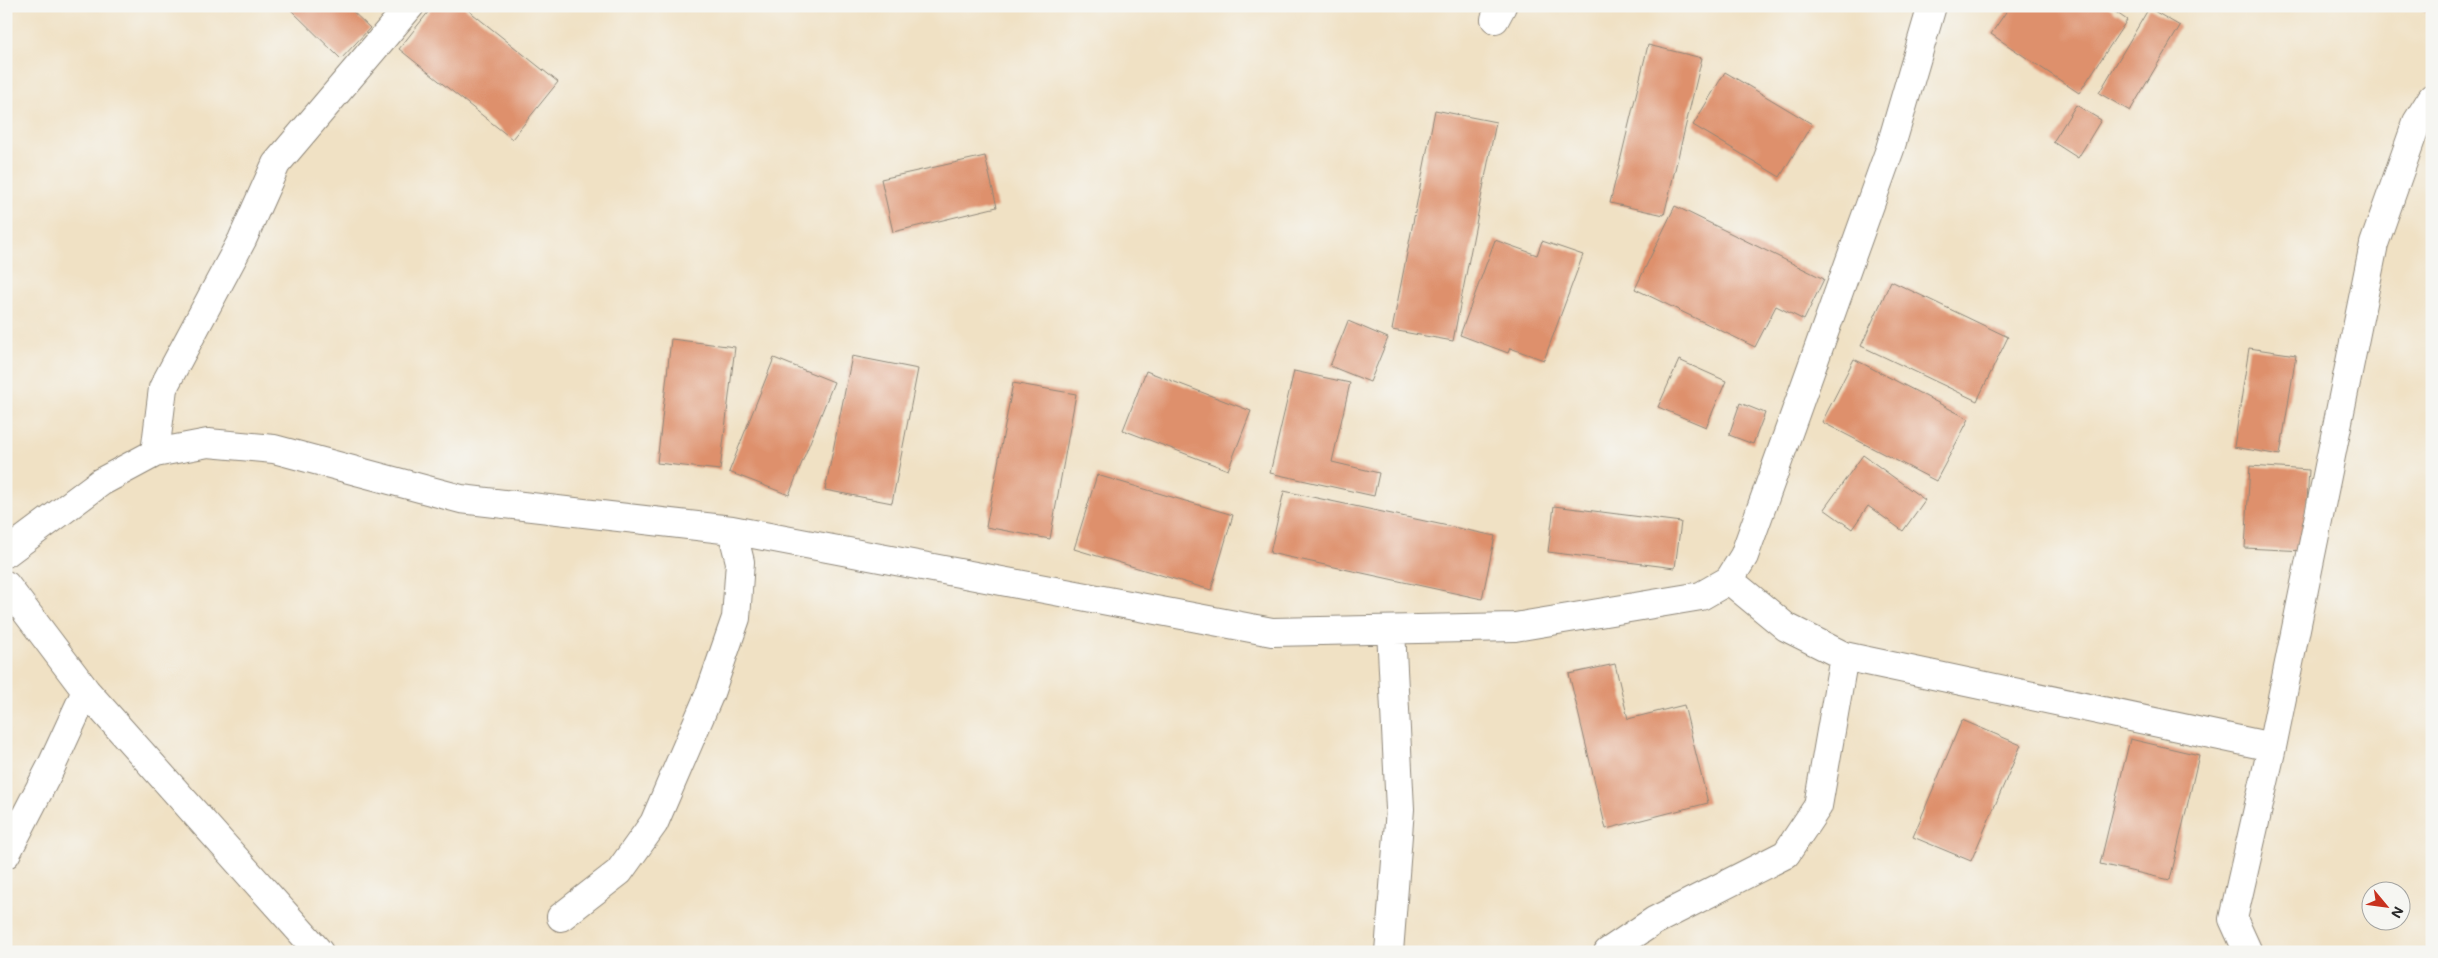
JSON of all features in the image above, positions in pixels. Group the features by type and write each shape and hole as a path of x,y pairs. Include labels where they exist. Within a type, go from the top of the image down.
{"street":[{"path":"155,453 163,388 242,240 276,164 410,6"},
{"path":"6,553 101,482 155,453 208,443 274,449 461,499 732,530 1272,632 1515,627 1701,596 1730,580 1744,556 1890,149 1932,6"},
{"path":"2248,952 2233,919 2272,748 2374,244 2417,122 2432,98"},
{"path":"561,917 619,872 654,823 710,693 736,618 740,562 732,530"},
{"path":"1730,580 1786,626 1844,656 2272,748"},
{"path":"6,586 86,691 319,952"},
{"path":"1389,952 1400,810 1391,630"},
{"path":"1608,952 1654,920 1786,854 1818,806 1844,656"},
{"path":"6,854 51,767 86,691"}],"building":[{"path":"287,6 347,6 370,28 341,59"},
{"path":"433,6 463,6 558,82 512,139 399,49"},
{"path":"2010,6 2107,6 2127,20 2079,93 1991,34"},
{"path":"2414,6 2432,6 2432,16"},
{"path":"2149,8 2180,26 2130,111 2099,93"},
{"path":"1648,45 1702,58 1664,215 1610,203"},
{"path":"1725,72 1812,124 1780,177 1693,125"},
{"path":"2076,105 2101,120 2078,158 2053,142"},
{"path":"1435,110 1496,122 1453,341 1392,330"},
{"path":"985,156 997,207 893,232 881,179"},
{"path":"1675,206 1824,279 1804,320 1776,306 1755,347 1635,289"},
{"path":"1495,240 1537,255 1542,241 1583,255 1544,360 1510,348 1508,353 1460,335"},
{"path":"1891,281 2008,337 1977,401 1861,346"},
{"path":"1348,321 1388,338 1370,382 1330,366"},
{"path":"671,339 735,347 720,470 657,463"},
{"path":"2249,348 2296,355 2280,455 2234,447"},
{"path":"852,356 918,369 892,503 825,490"},
{"path":"774,358 834,382 789,495 729,472"},
{"path":"1854,359 1969,419 1936,481 1822,422"},
{"path":"1679,360 1726,381 1706,427 1658,407"},
{"path":"1146,371 1251,411 1228,470 1123,430"},
{"path":"1294,371 1350,383 1332,462 1379,473 1374,496 1270,473"},
{"path":"1013,383 1076,394 1050,539 986,527"},
{"path":"1740,403 1765,413 1753,444 1729,435"},
{"path":"1863,455 1925,500 1903,531 1868,506 1852,529 1824,509"},
{"path":"2250,466 2309,470 2304,551 2245,548"},
{"path":"1097,475 1233,515 1211,590 1074,549"},
{"path":"1284,491 1495,536 1482,599 1270,553"},
{"path":"1554,506 1681,522 1675,568 1548,552"},
{"path":"1615,664 1628,719 1684,705 1708,803 1606,829 1569,674"},
{"path":"1962,720 2021,745 1971,861 1913,837"},
{"path":"2130,739 2199,755 2170,880 2100,864"}]}
